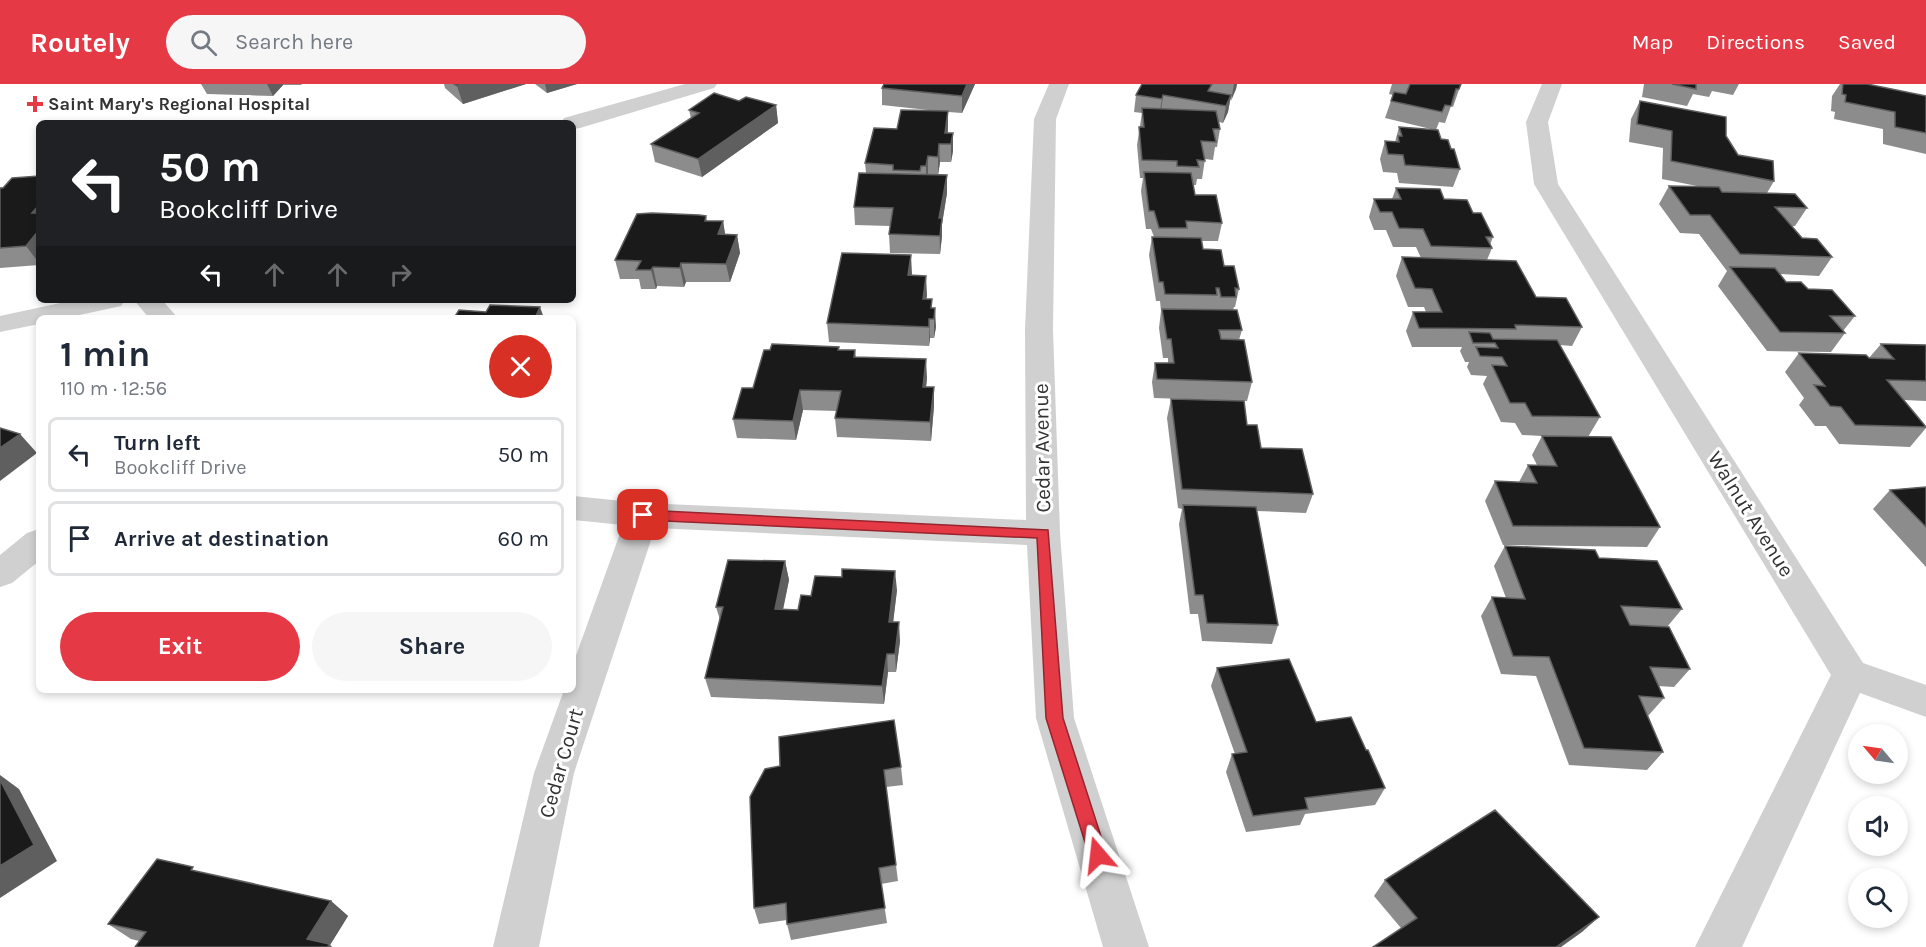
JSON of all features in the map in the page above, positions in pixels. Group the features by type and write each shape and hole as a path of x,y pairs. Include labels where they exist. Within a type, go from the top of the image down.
{"street":[{"path":"576,122 707,84"},
{"name":"Cedar Avenue","path":"1059,84 1046,119 1045,131 1040,330 1043,533 1054,718 1126,947"},
{"name":"Walnut Avenue","path":"1552,84 1537,122 1546,184 1851,674"},
{"path":"42,315 98,303"},
{"path":"150,303 161,315"},
{"path":"0,324 36,316"},
{"path":"576,508 643,515 1043,533"},
{"name":"Cedar Court","path":"516,947 554,773 643,515"},
{"path":"0,574 36,545"},
{"path":"1718,947 1851,674 1926,701"}],"building":[{"path":"884,84 967,84 962,96 882,88"},
{"path":"1142,84 1212,84 1208,91 1231,95 1226,106 1163,95 1162,99 1136,95"},
{"path":"1410,84 1461,84 1459,89 1456,89 1451,106 1445,105 1442,112 1391,101 1394,92 1406,94"},
{"path":"1672,84 1696,84 1696,89"},
{"path":"1843,84 1867,84 1926,96 1926,133 1895,127 1895,112 1845,102 1846,95 1842,94"},
{"path":"714,93 739,101 746,97 776,105 698,159 651,144 699,113 689,110"},
{"path":"1640,101 1726,117 1726,136 1738,155 1773,161 1774,181 1671,161 1672,131 1637,124"},
{"path":"1142,108 1216,111 1220,129 1213,129 1216,142 1201,141 1205,161 1197,160 1199,167 1177,166 1177,161 1142,160 1139,127 1144,127"},
{"path":"901,110 948,111 945,133 953,133 951,144 939,144 938,157 928,156 926,166 921,166 920,171 893,170 893,165 865,163 874,128 897,129"},
{"path":"1399,127 1438,130 1441,139 1448,140 1451,149 1454,149 1460,169 1405,165 1403,155 1388,154 1385,141 1399,142 1398,136 1402,136"},
{"path":"1144,172 1191,173 1195,195 1216,195 1222,223 1186,221 1187,228 1159,228 1154,211 1149,211"},
{"path":"859,173 947,175 939,218 942,218 940,236 889,234 893,208 854,207"},
{"path":"36,176 36,208 32,213 36,213 36,234 26,246 0,248 0,188 3,188 12,178"},
{"path":"1669,186 1719,187 1722,192 1795,194 1807,208 1775,207 1802,238 1817,239 1832,257 1740,254 1710,215 1690,215"},
{"path":"1396,188 1440,189 1444,199 1467,200 1473,213 1481,213 1493,237 1486,237 1492,248 1431,246 1423,229 1399,228 1392,212 1380,212 1374,199 1401,199"},
{"path":"637,214 699,215 706,216 705,221 723,221 718,234 737,235 726,264 681,263 680,268 653,267 651,270 636,270 641,261 615,260"},
{"path":"1152,237 1201,238 1203,249 1221,250 1224,266 1234,266 1239,289 1235,288 1236,297 1221,297 1219,288 1216,288 1217,295 1165,294 1163,282 1159,282"},
{"path":"842,253 911,255 908,275 926,276 923,299 932,299 931,308 935,308 934,319 929,319 929,327 827,323"},
{"path":"1402,257 1516,261 1536,297 1566,298 1582,327 1515,325 1516,329 1419,328 1413,312 1442,312 1432,289 1415,288"},
{"path":"1730,267 1775,268 1786,282 1801,282 1808,289 1832,290 1855,316 1830,316 1845,333 1780,332"},
{"path":"490,305 540,307 536,315 456,315 459,310 486,312"},
{"path":"1162,309 1237,310 1242,330 1219,330 1221,339 1244,340 1252,382 1157,379 1155,363 1174,363 1171,339 1167,339"},
{"path":"1469,332 1490,333 1493,339 1557,340 1600,417 1532,416 1525,403 1510,403 1492,365 1507,366 1502,357 1480,356 1476,347 1498,348 1495,343 1473,343"},
{"path":"772,344 839,347 838,350 855,350 854,357 926,359 923,387 934,387 930,422 835,418 841,391 800,390 793,421 733,419 742,388 753,388 764,350 770,350"},
{"path":"1881,344 1926,345 1926,381 1887,380 1926,427 1855,425 1841,407 1830,406 1814,385 1825,386 1799,353 1866,355 1869,358 1894,359"},
{"path":"1171,399 1244,401 1247,425 1257,425 1261,448 1302,449 1313,494 1182,489"},
{"path":"0,428 20,434 0,448"},
{"path":"1542,436 1611,437 1660,527 1513,526 1495,481 1537,483 1528,465 1557,466"},
{"path":"1926,487 1926,527 1890,490"},
{"path":"1183,505 1256,507 1278,625 1207,623 1203,595 1195,595"},
{"path":"1505,546 1595,550 1599,558 1657,561 1682,609 1621,606 1630,625 1669,627 1690,669 1650,667 1664,698 1639,696 1663,752 1584,748 1549,657 1513,656 1492,597 1525,599"},
{"path":"728,560 785,561 775,609 798,610 801,595 811,596 815,576 842,577 842,569 895,571 889,622 899,622 895,654 887,654 882,686 705,678 723,607 716,607"},
{"path":"1289,659 1316,722 1351,717 1385,788 1305,798 1308,809 1253,816 1232,754 1247,752 1217,668"},
{"path":"894,720 901,767 884,770 896,865 879,868 885,908 787,924 786,903 754,908 750,797 765,769 780,766 779,737"},
{"path":"0,780 34,845 0,866"},
{"path":"1495,810 1599,917 1556,947 1373,947 1417,918 1385,880"},
{"path":"157,859 193,867 191,870 331,901 307,939 329,944 328,947 135,947 146,932 108,924"}],"place":[{"name":"Saint Mary's Regional Hospital","path":"35,104"}],"route":[{"path":"643,515 1043,533 1054,718 1098,855"}]}
